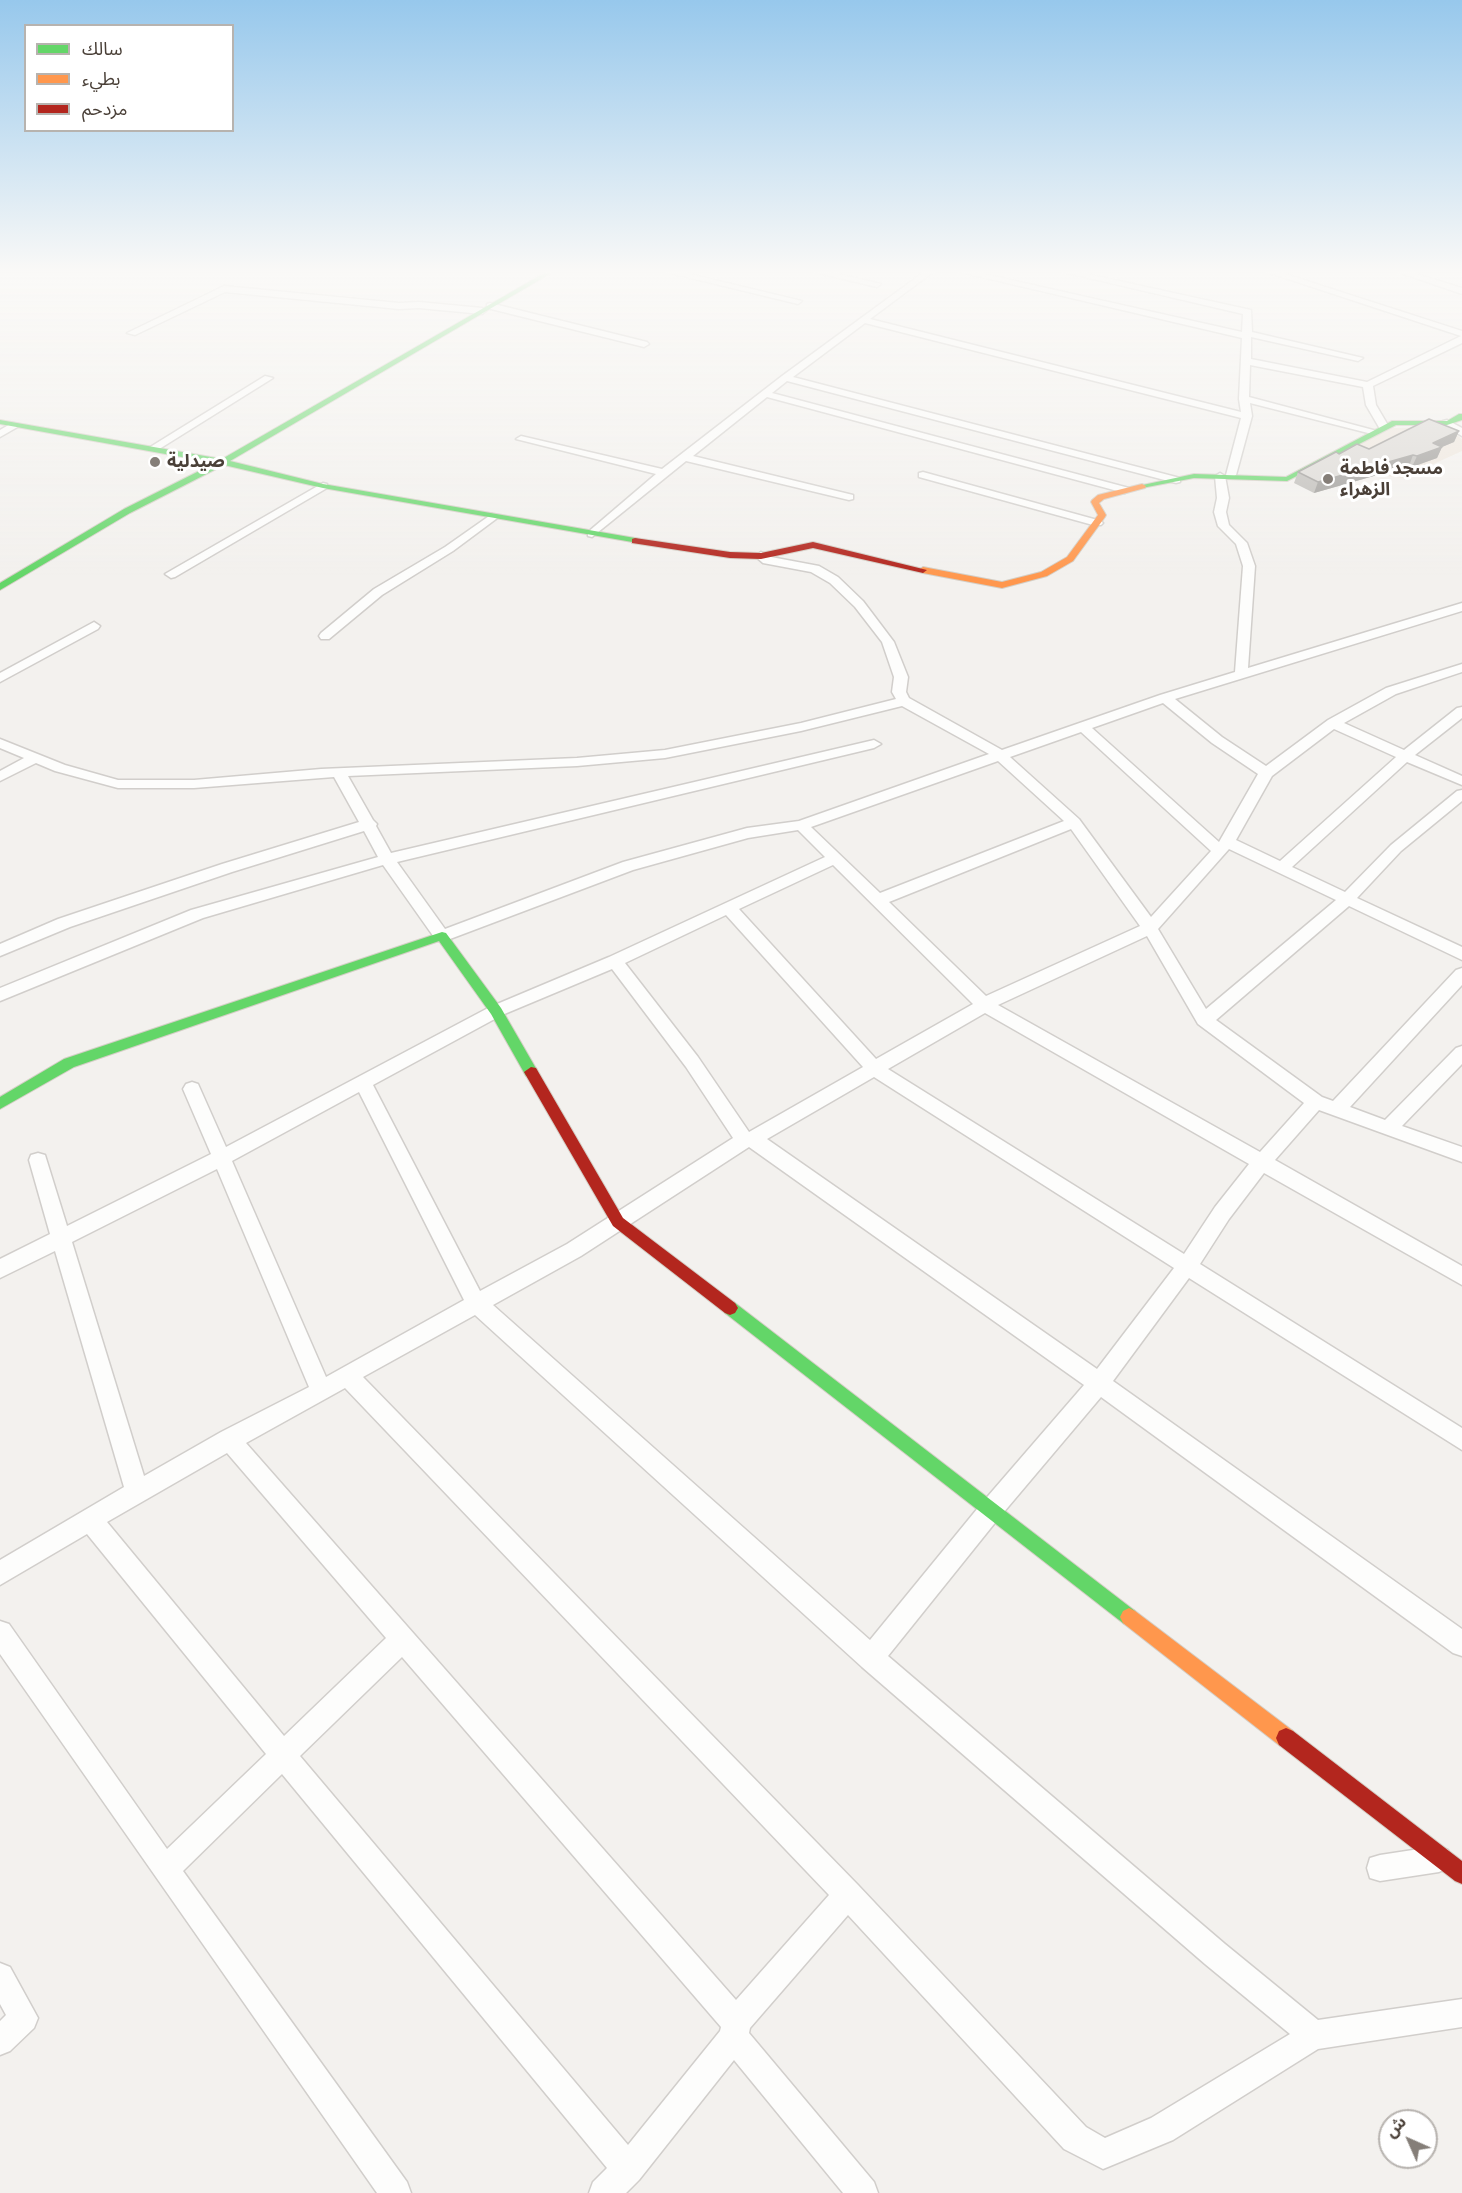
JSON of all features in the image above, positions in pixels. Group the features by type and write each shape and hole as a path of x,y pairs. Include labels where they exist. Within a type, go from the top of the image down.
{"street":[{"path":"1,585 127,512 223,462 374,374"},
{"path":"592,534 664,473 790,374"},
{"path":"1079,374 1246,416"},
{"path":"1241,676 1249,566 1241,543 1224,525 1220,513 1226,476 1246,416 1244,399 1246,374"},
{"path":"1314,374 1368,385 1390,374"},
{"path":"152,449 268,378"},
{"path":"785,378 1176,480"},
{"path":"1368,385 1378,429"},
{"path":"766,394 1125,490"},
{"path":"1244,399 1378,429"},
{"path":"0,422 223,462 323,486 492,518 730,555 761,556 793,547 823,546 949,576 1002,585 1044,574 1070,559 1102,515 1095,502 1101,497 1194,476 1287,478 1378,429 1395,423 1447,423 1456,421 1462,416"},
{"path":"1447,423 1462,433"},
{"path":"0,434 16,425"},
{"path":"521,440 664,473"},
{"path":"685,457 849,497"},
{"path":"923,474 1097,523"},
{"path":"171,574 323,486"},
{"path":"325,636 378,592 449,549 492,518"},
{"path":"761,556 767,561 815,569 834,580 859,604 888,642 901,677 899,692 904,701 999,754 1074,822 1150,928 1204,1020 1316,1102 1338,1108 1462,1155"},
{"path":"0,1104 69,1063 442,936 628,866 747,833 801,825 999,754 1165,698 1462,607"},
{"path":"0,678 94,626"},
{"path":"0,1573 229,1439 322,1391 347,1374 574,1250 748,1140 985,1005 1150,928 1223,846 1266,773 1333,723 1391,691 1462,668"},
{"path":"1165,698 1217,740 1266,773"},
{"path":"0,743 60,768 118,784 194,784 339,772 577,762 665,754 801,727 904,701"},
{"path":"1281,868 1405,756 1462,711"},
{"path":"1333,723 1462,781"},
{"path":"1083,727 1223,846 1281,868 1462,954"},
{"path":"0,994 197,914 387,859 874,744"},
{"path":"0,777 35,758"},
{"path":"339,772 387,859 496,1011 618,1222 1451,1867"},
{"path":"1204,1020 1347,899 1396,848 1462,794"},
{"path":"878,900 1074,822"},
{"path":"0,950 75,919 227,868 370,825"},
{"path":"801,825 985,1005 1462,1276"},
{"path":"0,1269 221,1158 496,1011 615,961 835,858"},
{"path":"728,907 874,1069 1462,1440"},
{"path":"615,961 748,1140 1099,1383 1462,1644"},
{"path":"1338,1108 1462,974"},
{"path":"1389,1127 1462,1053"},
{"path":"363,1082 476,1303 871,1658 1206,1946 1314,2035"},
{"path":"192,1089 322,1391"},
{"path":"871,1658 990,1510 1099,1383 1187,1266 1222,1213 1262,1162 1316,1102"},
{"path":"38,1160 137,1491"},
{"path":"347,1374 848,1895 1075,2138 1103,2154 1162,2129 1314,2035 1462,2013"},
{"path":"229,1439 403,1639 735,2030 863,2193"},
{"path":"90,1520 628,2169"},
{"path":"0,1633 396,2193"},
{"path":"165,1869 403,1639"},
{"path":"1380,1868 1451,1867"},
{"path":"604,2193 628,2169 735,2030 848,1895"},
{"path":"0,1977 24,2018 0,2041"}],"shaded area":[{"path":"1445,427 1462,439 1462,451 1403,478 1378,475 1339,453 1393,428"}],"building":[{"path":"1429,419 1459,431 1433,443 1442,447 1417,456 1413,455 1318,482 1298,472 1357,444 1369,449"}],"traffic: fast":[{"path":"0,587 127,511 223,462 374,374"},
{"path":"1142,486 1194,476 1287,479 1395,423 1447,423 1456,421 1462,416"},
{"path":"0,422 223,462 323,486 635,541"},
{"path":"0,1104 69,1063 442,936 496,1011 531,1072"},
{"path":"730,1308 1129,1617"}],"traffic: slow":[{"path":"923,570 1002,585 1044,574 1070,559 1102,515 1095,502 1101,497 1142,486"},
{"path":"1129,1617 1286,1738"}],"traffic: jam":[{"path":"635,541 730,555 761,556 813,545 923,570"},
{"path":"531,1072 618,1222 730,1308"},
{"path":"1286,1738 1462,1874"}],"place":[{"name":"صيدلية","path":"155,462"},
{"name":"مسجد فاطمة الزهراء","path":"1328,479"}]}
